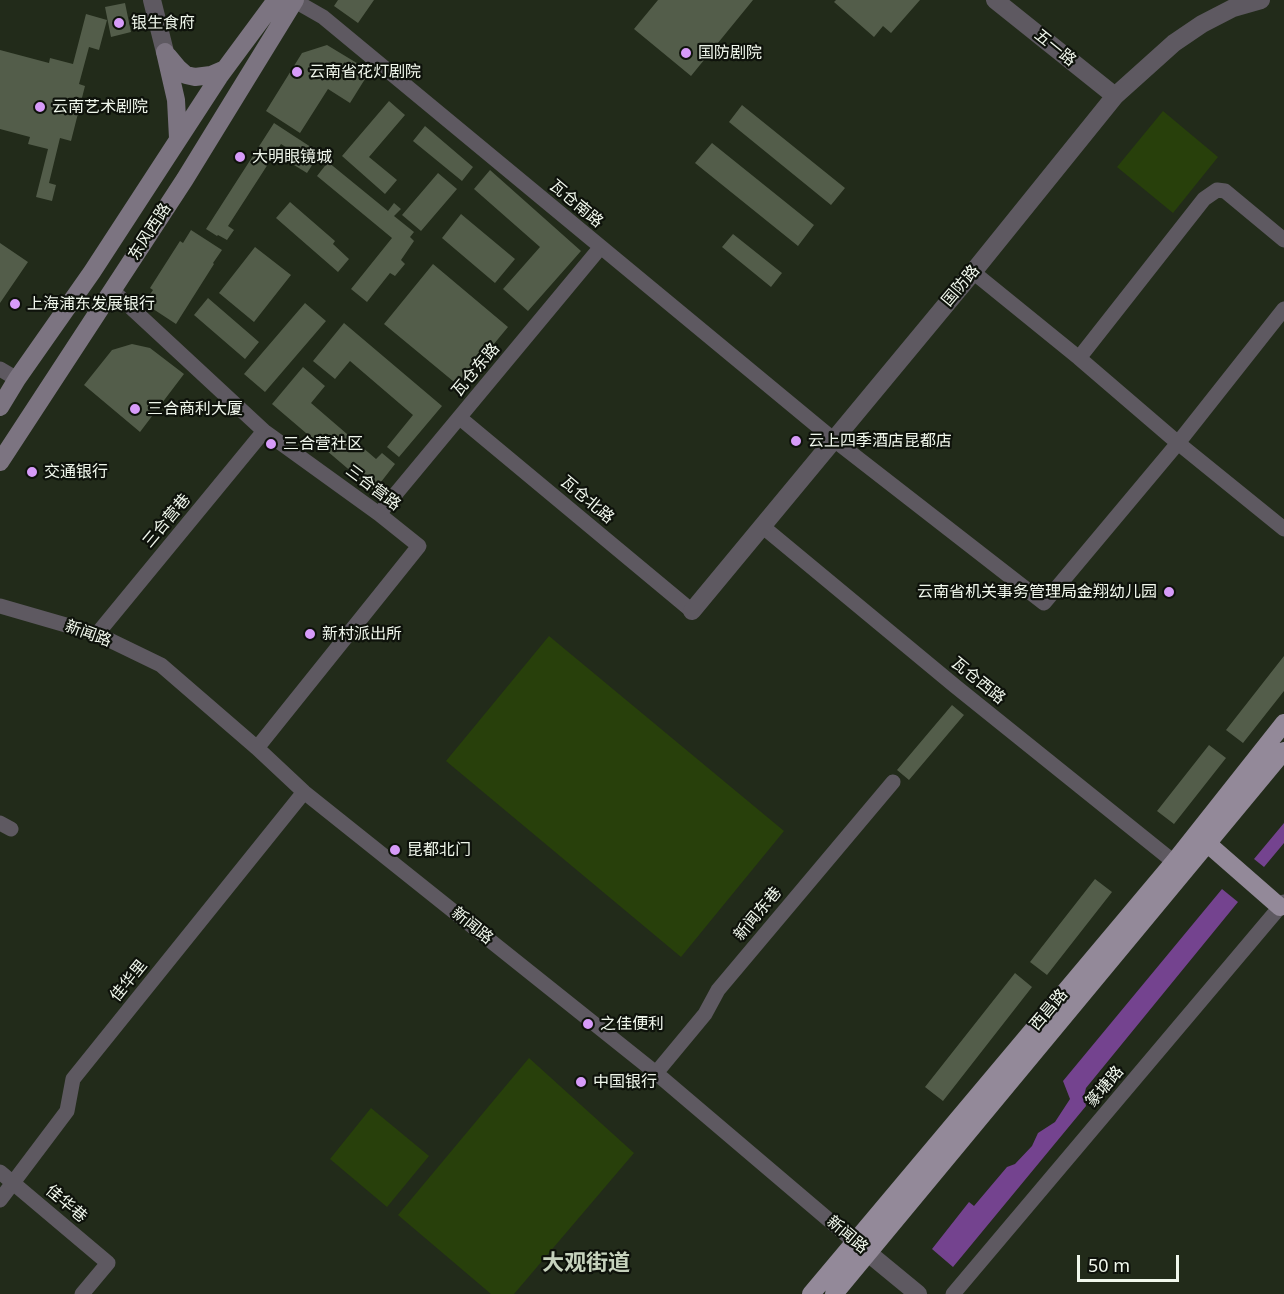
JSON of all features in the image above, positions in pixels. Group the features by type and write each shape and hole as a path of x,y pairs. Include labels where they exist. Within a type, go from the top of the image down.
{"main road":[{"name":"东风西路","path":"0,407 16,379 92,272 178,138 276,0"},
{"name":"东风西路","path":"0,462 185,179 295,0"},
{"path":"165,52 186,75 204,77 225,69"},
{"path":"165,52 176,100 178,138"},
{"name":"西昌路","path":"834,1294 861,1247 1284,723"},
{"name":"西昌路","path":"811,1294 861,1247 1208,844 1284,752"},
{"path":"1208,844 1282,905"}],"street":[{"path":"152,0 165,52"},
{"name":"瓦仓南路","path":"295,0 323,17 833,439 1044,603 1178,443"},
{"name":"五一路","path":"995,0 1115,96"},
{"name":"国防路","path":"692,610 1115,96 1174,43 1232,4 1261,0"},
{"path":"1079,358 1203,199 1217,190 1225,191 1284,240"},
{"name":"瓦仓东路","path":"380,514 600,248"},
{"path":"972,272 1284,529"},
{"name":"三合营路","path":"112,290 264,431 380,514 419,546 257,748"},
{"path":"1178,443 1284,309"},
{"path":"0,369 16,379"},
{"name":"瓦仓北路","path":"460,418 692,610"},
{"name":"三合营巷","path":"97,634 264,431"},
{"name":"瓦仓西路","path":"762,526 1174,862"},
{"name":"新闻路","path":"0,606 97,634 161,665 304,792 656,1073 918,1294"},
{"name":"新闻东巷","path":"656,1073 705,1014 718,990 893,782"},
{"name":"佳华里","path":"0,1200 67,1111 73,1079 304,792"},
{"name":"篆塘路","path":"953,1294 1282,905"},
{"name":"佳华巷","path":"0,1172 108,1263 82,1294"}],"green space":[{"path":"1163,111 1218,157 1173,213 1117,167"},
{"path":"549,636 784,831 681,957 446,761"},
{"path":"529,1058 634,1153 514,1294 491,1294 398,1215"},
{"path":"371,1108 429,1156 387,1207 330,1159"}],"shaded area":[{"path":"1284,823 1284,843 1264,867 1254,859"},
{"path":"1222,889 1238,902 1086,1088 1084,1096 1086,1106 953,1267 932,1249 969,1202 974,1206 1007,1167 1015,1164 1032,1146 1038,1133 1055,1122 1070,1099 1063,1081"}],"building":[{"path":"338,0 374,0 358,23 334,6"},
{"name":"国防剧院","path":"658,0 753,0 691,76 634,29"},
{"path":"836,0 920,0 891,33 883,26 874,37 834,2"},
{"path":"125,3 131,32 111,37 105,7"},
{"name":"云南艺术剧院","path":"86,14 107,20 99,50 89,47 79,84 85,86 71,141 60,138 49,183 56,185 52,201 36,197 48,149 28,144 30,137 0,129 0,50 49,63 50,58 73,64"},
{"path":"327,45 370,71 350,103 328,89 300,133 266,111 302,53"},
{"path":"389,101 405,115 369,157 397,180 385,194 342,156"},
{"path":"742,105 845,188 831,205 729,122"},
{"path":"274,123 320,153 307,173 294,165 300,156 281,144 228,226 234,230 227,240 217,236 206,229"},
{"path":"425,126 473,167 462,181 413,141"},
{"path":"712,143 814,225 798,246 695,163"},
{"path":"328,162 388,211 394,203 401,209 394,216 414,232 410,237 414,241 401,260 405,264 395,276 390,273 367,302 351,289 392,238 317,176"},
{"path":"490,170 581,251 528,311 503,289 540,247 474,189"},
{"path":"438,173 457,189 421,231 402,215"},
{"path":"290,202 335,241 333,244 349,259 338,272 276,218"},
{"path":"461,214 515,259 495,283 442,238"},
{"path":"191,230 222,250 176,324 144,303 153,290 150,288 180,241 183,243"},
{"path":"733,234 782,273 771,287 722,247"},
{"path":"0,243 28,262 0,303"},
{"path":"255,247 291,275 254,322 219,293"},
{"path":"433,264 508,327 459,386 384,324"},
{"path":"208,298 259,342 245,359 194,315"},
{"path":"305,303 326,321 265,392 244,374"},
{"path":"344,323 442,406 399,457 387,447 413,415 350,361 335,379 313,361"},
{"name":"三合商利大厦","path":"132,344 150,348 184,374 140,432 84,385 112,350"},
{"path":"303,367 325,386 311,403 376,459 382,453 395,464 374,491 272,404"},
{"path":"1284,656 1284,691 1243,743 1226,730"},
{"path":"952,705 964,715 909,780 897,770"},
{"path":"1209,745 1226,758 1174,824 1157,811"},
{"path":"1095,879 1112,892 1047,975 1030,962"},
{"path":"1015,973 1032,987 943,1101 925,1087"}],"place":[{"name":"银生食府","path":"119,23"},
{"name":"国防剧院","path":"686,53"},
{"name":"云南省花灯剧院","path":"297,72"},
{"name":"云南艺术剧院","path":"40,107"},
{"name":"大明眼镜城","path":"240,157"},
{"name":"上海浦东发展银行","path":"15,304"},
{"name":"三合商利大厦","path":"135,409"},
{"name":"云上四季酒店昆都店","path":"796,441"},
{"name":"三合营社区","path":"271,444"},
{"name":"交通银行","path":"32,472"},
{"name":"云南省机关事务管理局金翔幼儿园","path":"1169,592"},
{"name":"新村派出所","path":"310,634"},
{"name":"昆都北门","path":"395,850"},
{"name":"之佳便利","path":"588,1024"},
{"name":"中国银行","path":"581,1082"}],"district":[{"name":"大观街道","path":"586,1264"}]}
